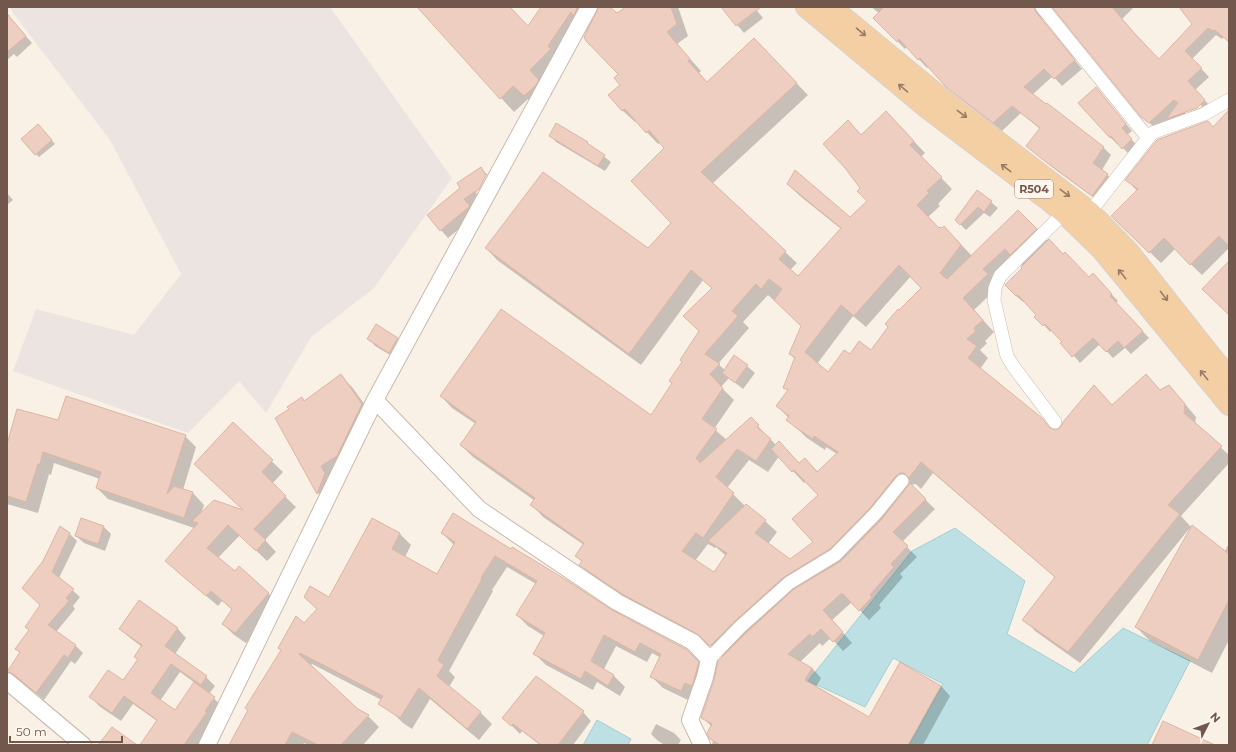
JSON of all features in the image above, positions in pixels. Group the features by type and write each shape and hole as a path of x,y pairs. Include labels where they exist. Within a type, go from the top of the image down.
{"main road":[{"name":"R504","path":"806,7 927,108 1064,213 1102,250 1228,401"},
{"name":"R504","path":"831,7 944,102 1090,212 1129,252 1216,362 1229,376"}],"street":[{"path":"207,745 375,400 588,7"},
{"path":"1042,7 1148,138"},
{"path":"1090,212 1152,133 1204,114 1229,100"},
{"path":"1055,422 1007,356 994,300 994,294 1000,276 1064,213"},
{"path":"375,400 479,508 617,602 693,642 709,659"},
{"path":"702,745 690,720 705,677 709,659 740,627 789,583 834,555 876,513 902,481"},
{"path":"7,681 83,745"}],"shaded area":[{"path":"10,7 330,7 452,178 374,288 311,337 266,413 239,381 188,433 13,371 36,309 134,335 181,274 110,140 13,13"}],"water":[{"path":"955,528 1025,581 1007,634 1074,673 1123,628 1190,661 1147,745 909,745 943,684 893,658 865,707 808,681 912,551"},
{"path":"597,720 631,739 628,745 583,745"}],"building":[{"path":"417,7 510,7 528,26 541,7 575,7 577,9 573,16 571,12 548,46 551,49 530,70 539,80 536,85 524,96 513,86 500,99"},
{"path":"599,7 610,7 617,13 626,7 671,7 677,24 667,32 690,59 688,61 707,82 754,38 797,83 701,172 786,251 779,259 798,276 841,228 787,184 795,170 850,217 867,201 857,191 860,188 845,168 823,144 848,120 861,135 886,111 914,141 910,145 942,177 927,191 929,193 917,205 939,228 944,226 961,245 940,273 947,279 1018,210 1037,229 1010,255 1005,249 983,269 988,274 963,298 983,320 974,328 976,331 967,339 977,346 968,358 1042,418 1049,427 1056,430 1060,428 1063,422 1094,385 1112,405 1146,374 1160,390 1169,385 1185,404 1184,413 1222,446 1168,505 1180,514 1068,652 1022,620 1055,577 921,462 909,478 904,473 900,473 896,476 870,508 830,549 784,577 735,621 710,646 697,634 622,594 579,565 582,561 575,556 584,543 530,505 535,498 460,445 476,422 440,396 501,309 651,415 672,383 669,381 682,362 680,360 699,331 683,316 712,288 691,270 629,354 485,248 543,172 648,248 671,223 631,181 664,148 649,130 646,133 625,109 622,111 608,95 620,85 614,78 618,74 586,41 584,37","holes":["899,265 921,288 899,310 898,309 885,324 888,327 871,350 859,341 850,354 844,350 828,372 805,352 841,305 854,316","769,279 782,289 774,300 801,326 789,354 795,357 783,388 788,390 776,406 789,416 786,420 795,427 813,439 814,436 838,452 817,472 805,458 799,463 779,441 771,449 792,472 794,470 818,495 792,519 813,542 790,559 755,533 766,520 746,504 708,541 727,553 714,572 682,551 696,533 703,538 734,493 716,477 737,449 756,461 771,439 757,427 759,425 751,417 700,463 696,458 717,429 702,419 723,388 710,374 720,364 705,354 738,316 732,311 756,284 761,289"]},
{"path":"721,7 761,7 736,26"},
{"path":"884,7 1034,7 1036,12 1075,60 1054,79 1044,69 1024,87 1104,147 1093,163 1108,174 1092,196 1026,146 1040,128 1012,106 993,123 946,87 920,58 918,60 899,39 897,42 873,18"},
{"path":"1052,7 1112,7 1159,59 1192,24 1179,7 1229,7 1229,42 1215,30 1213,31 1208,28 1185,51 1202,68 1188,81 1205,100 1197,108 1166,119 1178,103 1174,100 1149,123 1141,117"},
{"path":"7,14 26,36 7,52"},
{"path":"1096,87 1126,124 1122,128 1132,139 1122,149 1078,103"},
{"path":"1229,110 1229,246 1219,236 1190,265 1164,238 1149,253 1111,216 1138,189 1125,180 1157,140 1208,121 1213,127"},
{"path":"556,123 588,142 587,143 605,155 598,166 549,136"},
{"path":"38,124 52,140 35,155 21,139"},
{"path":"481,167 486,175 479,189 464,199 470,206 440,231 427,215 460,188 457,183"},
{"path":"977,190 992,201 984,212 978,207 960,225 955,220"},
{"path":"1049,239 1063,254 1065,252 1089,277 1093,273 1112,294 1110,296 1143,331 1124,348 1118,341 1106,352 1093,338 1072,357 1060,343 1062,342 1045,324 1043,326 1034,317 1036,315 1018,295 1016,296 1005,285"},
{"path":"1229,261 1229,315 1202,289"},
{"path":"376,324 398,338 389,353 367,339"},
{"path":"734,355 748,365 735,383 722,373"},
{"path":"341,374 362,404 337,456 321,466 325,473 317,494 275,418 289,409 287,407 302,397 304,401"},
{"path":"66,396 186,435 167,494 174,486 193,492 184,518 96,488 101,472 43,452 26,502 7,496 7,444 17,409 58,420"},
{"path":"233,422 273,460 262,472 286,496 254,529 266,540 256,551 228,525 207,548 235,571 239,566 269,593 235,633 222,624 232,609 211,591 206,596 165,561 198,523 192,521 214,500 243,510 194,464"},
{"path":"910,483 926,499 893,532 908,546 891,564 894,567 870,595 872,597 859,611 842,593 823,610 843,632 833,642 821,629 812,637 810,634 788,654 812,668 805,680 869,717 900,662 941,686 908,745 720,745 710,739 707,733 712,724 701,718 714,680 718,661 794,589 841,561 882,519"},
{"path":"453,513 511,549 512,547 568,581 612,610 687,650 699,662 692,686 685,683 681,691 650,677 661,654 640,643 635,652 604,635 591,661 614,675 608,686 585,671 581,679 533,654 545,633 516,615 537,581 495,556 481,578 482,579 438,660 444,665 437,676 481,712 467,729 419,688 400,718 378,704 383,696 300,653 299,654 358,709 369,715 341,745 318,745 292,732 285,745 229,745 248,710 245,708 281,650 278,648 296,616 304,623 317,609 304,597 310,586 329,597 372,518 400,533 392,549 437,574 455,542 441,533"},
{"path":"81,518 104,526 98,544 75,536"},
{"path":"1192,525 1229,554 1229,600 1198,660 1135,627"},
{"path":"60,526 70,533 52,572 74,589 66,598 69,601 48,625 76,645 68,658 64,655 36,693 13,674 7,672 20,652 15,649 29,630 25,627 40,605 22,588 43,561"},
{"path":"139,600 178,628 165,646 207,676 201,685 171,664 151,693 175,710 194,682 215,697 205,711 207,712 184,745 140,745 157,720 124,696 112,713 89,697 108,670 123,680 138,659 134,657 142,645 119,629"},
{"path":"536,676 584,711 558,745 541,745 513,724 511,726 502,718"},
{"path":"1163,721 1215,745 1152,745"},
{"path":"112,727 137,745 98,745"}]}
